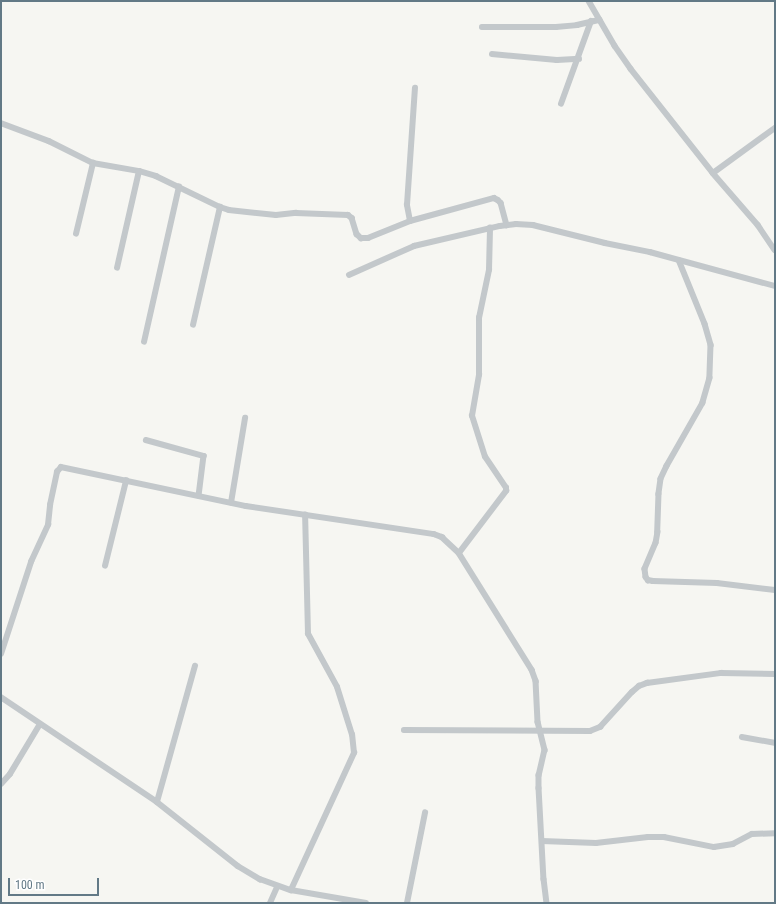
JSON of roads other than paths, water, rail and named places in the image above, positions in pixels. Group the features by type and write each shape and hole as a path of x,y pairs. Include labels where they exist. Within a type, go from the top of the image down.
{"street":[{"path":"589,1 599,20 631,69 713,173 758,225 775,250"},
{"path":"482,28 556,27 599,20"},
{"path":"561,104 579,59 591,22"},
{"path":"492,54 557,60 579,59"},
{"path":"410,221 407,205 415,88"},
{"path":"1,123 49,141 93,163 139,171 156,176 220,207 247,213 276,215 296,213 344,214 352,218 357,234 361,238 368,238 410,221 494,198 500,203 507,225"},
{"path":"713,173 775,128"},
{"path":"76,234 93,163"},
{"path":"117,268 139,171"},
{"path":"144,342 179,187"},
{"path":"193,325 220,207"},
{"path":"349,275 414,246 490,228 507,225 533,225 679,260 775,286"},
{"path":"459,553 506,491 506,488 485,457 472,416 479,375 479,318 489,270 490,228"},
{"path":"679,260 705,324 710,345 710,378 703,403 661,479 658,532 656,543 645,569 646,577 648,580 653,581 717,583 775,590"},
{"path":"232,503 245,418"},
{"path":"146,440 204,456 199,496"},
{"path":"1,654 31,562 48,525 50,505 57,472 61,467 232,503 434,534 442,537 459,553 532,670 536,681 537,713 545,750 539,775 547,903"},
{"path":"105,566 126,481"},
{"path":"291,890 354,753 353,739 337,687 308,634 305,515"},
{"path":"157,802 195,666"},
{"path":"404,730 541,732 590,731 600,727 632,692 647,683 721,673 775,674"},
{"path":"1,697 157,802 238,866 277,887 337,900 366,903"},
{"path":"1,784 10,774 40,724"},
{"path":"742,737 775,743"},
{"path":"407,903 425,813"},
{"path":"542,840 596,843 648,837 664,837 714,848 733,844 752,834 775,833"},
{"path":"270,903 277,887"}]}
